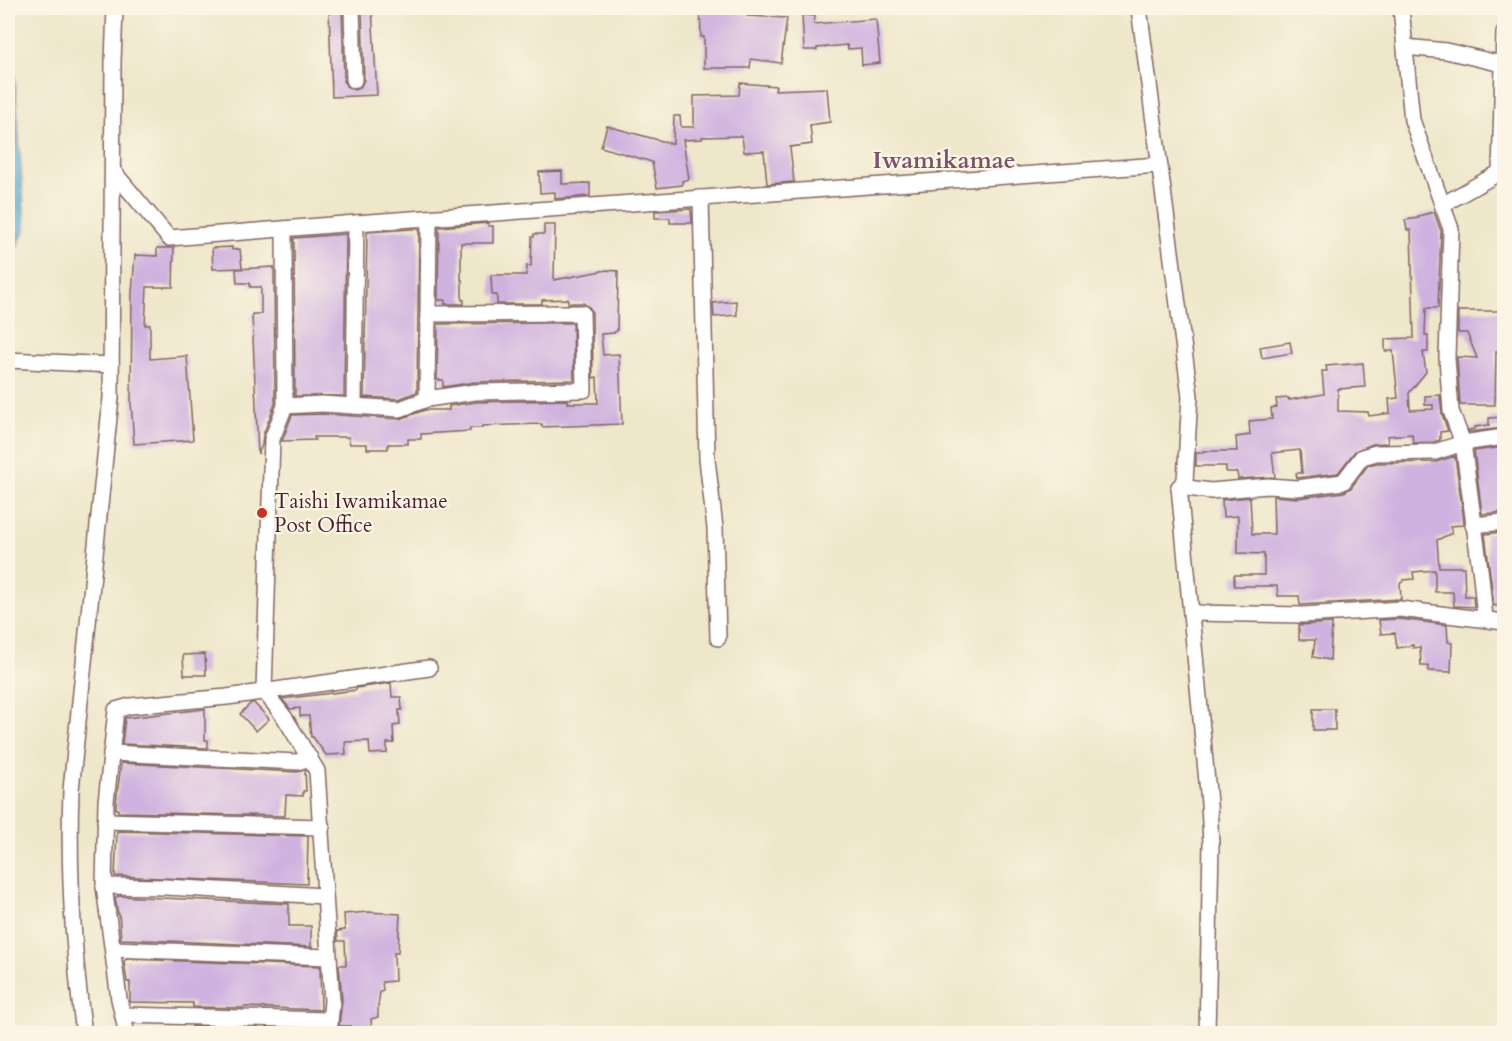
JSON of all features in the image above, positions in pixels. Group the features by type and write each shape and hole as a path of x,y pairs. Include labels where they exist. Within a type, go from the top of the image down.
{"street":[{"path":"84,1034 75,964 69,852 71,790 111,398 115,8"},
{"path":"352,8 354,80"},
{"path":"1139,8 1190,396 1185,481 1179,487"},
{"path":"1401,8 1412,120 1451,229 1447,358 1451,411 1463,443 1485,619"},
{"path":"1442,205 1502,170 1504,33"},
{"path":"1405,47 1446,51 1502,64"},
{"path":"113,171 169,238 1158,165"},
{"path":"701,198 706,459 715,528 718,638"},
{"path":"427,399 429,219"},
{"path":"354,406 356,223"},
{"path":"123,1016 329,1027 332,1001 317,771 285,718 264,691 272,439 285,406 284,230"},
{"path":"285,406 322,404 400,409 427,399 475,392 584,390 582,313 428,314"},
{"path":"8,360 111,365"},
{"path":"1179,487 1211,491 1268,486 1297,488 1343,482 1362,457 1376,453 1435,452 1463,443 1504,437"},
{"path":"1179,487 1209,803 1211,844 1207,1034"},
{"path":"1473,525 1504,522"},
{"path":"1191,613 1303,615 1400,609 1504,622"},
{"path":"127,1034 104,886 105,821 116,710 130,706 227,697 429,668"},
{"path":"111,753 297,762 310,758"},
{"path":"105,821 322,827"},
{"path":"104,886 325,896"},
{"path":"113,949 328,957"}],"water":[{"path":"8,8 10,8 25,229 8,265 8,140 10,133 8,121"}],"building":[{"path":"329,8 342,8 344,80 346,86 354,90 360,88 364,80 362,8 372,8 377,95 332,97"},
{"path":"700,8 743,8 743,13 747,13 747,16 787,18 781,63 751,59 750,68 704,68 704,37 701,37"},
{"path":"802,15 815,16 814,24 876,19 880,63 862,65 861,48 848,49 847,45 804,50"},
{"path":"740,83 776,86 775,90 827,88 830,122 810,125 812,144 790,147 794,182 767,184 764,151 744,152 742,136 683,140 689,179 682,181 682,185 657,188 652,162 601,147 607,126 673,144 674,116 680,116 681,127 694,127 694,96 739,95"},
{"path":"562,171 562,184 590,183 590,196 555,199 555,192 540,193 539,172"},
{"path":"691,209 692,223 670,223 670,218 655,218 655,211"},
{"path":"1434,212 1441,231 1438,308 1426,308 1425,335 1428,335 1428,352 1423,352 1426,372 1409,393 1410,410 1433,409 1433,405 1425,405 1425,396 1440,395 1442,414 1448,431 1440,432 1440,440 1413,443 1412,434 1387,436 1388,443 1373,444 1355,451 1338,473 1297,478 1296,473 1302,473 1300,450 1272,453 1275,477 1238,479 1237,472 1226,472 1226,466 1196,466 1196,453 1237,451 1236,437 1250,435 1249,421 1272,419 1271,408 1277,407 1276,399 1289,398 1289,400 1324,394 1322,371 1327,371 1326,366 1363,363 1365,387 1338,389 1338,411 1368,412 1369,416 1390,413 1389,399 1398,398 1393,351 1385,351 1385,339 1414,338 1411,230 1407,230 1405,220"},
{"path":"488,223 488,226 493,226 493,243 461,243 461,280 464,304 445,304 445,300 438,300 439,227"},
{"path":"544,225 555,225 554,280 607,270 618,271 617,331 601,334 603,355 619,354 622,424 542,427 542,424 482,426 482,428 470,428 470,431 421,434 421,439 408,439 408,444 388,444 388,449 367,449 367,444 350,444 348,437 314,437 315,440 282,441 292,415 322,414 400,419 425,410 449,410 449,406 476,402 568,400 568,403 598,403 597,377 593,378 590,308 583,303 568,303 568,299 542,300 542,304 497,304 497,295 492,295 491,275 526,275 527,266 531,266 532,237 534,234 544,234"},
{"path":"419,229 417,392 399,399 364,397 367,232"},
{"path":"346,234 344,396 295,396 294,238"},
{"path":"232,247 232,250 240,249 242,268 213,269 212,248"},
{"path":"157,248 174,248 173,287 147,287 145,325 150,325 150,359 187,356 193,440 134,444 131,402 132,293 135,255 157,256"},
{"path":"274,267 275,404 258,454 252,314 261,314 261,287 250,287 250,283 237,283 236,269"},
{"path":"736,301 737,315 714,317 713,303"},
{"path":"1458,311 1504,311 1504,338 1501,352 1496,351 1495,405 1460,405 1457,357 1477,358 1467,333 1458,333"},
{"path":"573,323 574,380 475,382 443,387 443,380 437,380 438,324"},
{"path":"1290,342 1292,353 1262,358 1260,347"},
{"path":"1504,417 1504,428 1469,432 1468,430 1489,425 1489,418"},
{"path":"1504,447 1504,512 1482,514 1474,451"},
{"path":"1455,456 1464,522 1463,525 1450,526 1452,533 1437,540 1439,567 1464,567 1465,596 1473,596 1474,607 1454,606 1453,592 1435,592 1435,570 1413,572 1414,579 1403,580 1400,583 1401,599 1300,605 1299,596 1278,596 1277,586 1234,586 1234,575 1264,575 1264,554 1238,553 1238,516 1223,517 1222,500 1250,497 1252,534 1274,534 1273,496 1298,498 1344,492 1351,488 1368,465 1436,462"},
{"path":"1504,532 1504,605 1494,606 1485,534"},
{"path":"1400,619 1447,625 1448,642 1452,643 1451,672 1428,671 1428,666 1421,666 1420,647 1413,648 1413,645 1397,648 1395,633 1381,634 1379,620"},
{"path":"1332,623 1330,660 1313,657 1315,640 1299,640 1299,625"},
{"path":"205,654 206,675 184,675 183,655"},
{"path":"391,683 392,697 401,697 402,710 399,710 400,725 393,726 394,743 387,743 387,753 370,754 369,741 345,742 346,754 326,755 311,737 309,716 300,716 300,708 290,709 282,699 356,690 356,688"},
{"path":"251,703 254,703 269,719 256,731 240,714"},
{"path":"205,709 205,740 208,740 208,748 122,744 125,718"},
{"path":"1313,709 1335,709 1335,730 1313,730"},
{"path":"121,763 297,772 305,770 306,791 303,791 303,796 286,795 285,816 118,812 116,803"},
{"path":"117,831 308,836 307,884 115,876"},
{"path":"118,896 289,904 289,926 311,926 312,947 121,939 115,898"},
{"path":"368,912 400,914 398,953 394,953 395,981 382,982 383,991 380,992 378,1017 371,1019 372,1034 352,1034 351,1026 339,1026 342,1000 339,965 346,965 345,941 338,941 337,931 345,930 344,914"},
{"path":"127,959 320,966 321,1010 193,1007 193,1003 130,1002 130,982 127,982 124,961"},
{"path":"192,1026 243,1028 243,1034 192,1034"},
{"path":"268,1028 314,1029 314,1034 268,1034"}],"place":[{"name":"Taishi Iwamikamae Post Office","path":"262,513"}],"district":[{"name":"Iwamikamae","path":"944,160"}]}
